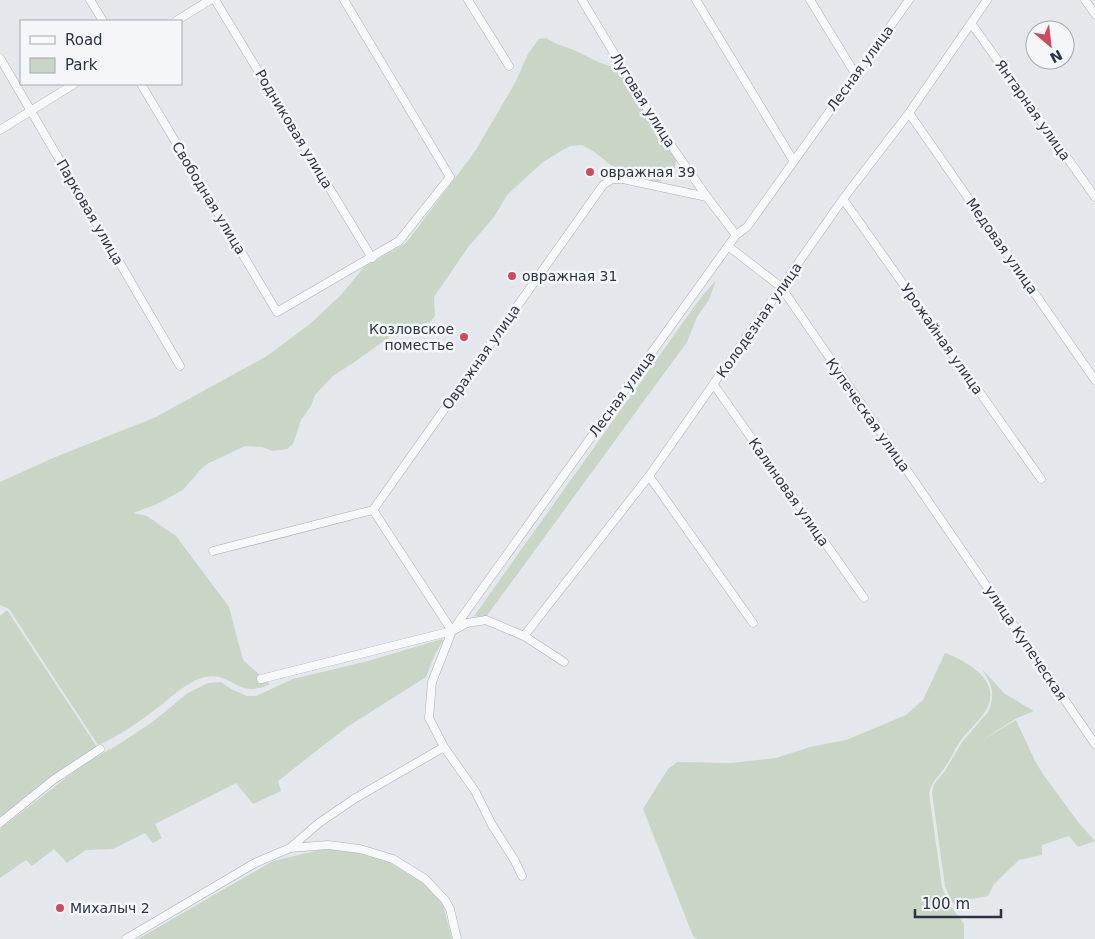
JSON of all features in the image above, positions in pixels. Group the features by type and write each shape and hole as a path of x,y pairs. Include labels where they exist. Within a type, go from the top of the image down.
{"street":[{"path":"90,0 102,20"},
{"path":"178,20 210,0"},
{"name":"Родниковая улица","path":"215,0 372,258"},
{"path":"344,0 450,177 399,241 372,258"},
{"path":"468,0 509,66"},
{"name":"Луговая улица","path":"582,0 657,125 707,197"},
{"path":"696,0 794,160"},
{"path":"810,0 856,75"},
{"name":"Лесная улица","path":"522,876 515,861 492,825 475,791 444,747 429,718 432,682 452,631 728,246 736,235 747,227 909,0"},
{"name":"Колодезная улица","path":"524,636 649,476 714,386 843,199 909,113 987,0"},
{"path":"1085,0 1095,14"},
{"name":"Янтарная улица","path":"971,24 1095,197"},
{"name":"Парковая улица","path":"0,58 180,366"},
{"path":"0,130 72,85"},
{"name":"Свободная улица","path":"142,85 277,312 372,258"},
{"name":"Медовая улица","path":"909,113 1095,380"},
{"name":"Овражная улица","path":"373,510 603,185 612,179 623,178 707,197"},
{"path":"707,197 736,235"},
{"name":"Урожайная улица","path":"843,199 1041,479"},
{"name":"Купеческая улица","path":"728,246 781,287 956,542"},
{"name":"Калиновая улица","path":"714,386 864,598"},
{"path":"649,476 753,623"},
{"path":"213,551 373,510 452,631"},
{"name":"улица Купеческая","path":"956,542 1095,744"},
{"path":"261,679 452,631 467,624 486,620 524,636 564,662"},
{"path":"290,848 319,823 354,799 444,747"},
{"path":"0,823 46,785 100,749"},
{"path":"126,939 255,863 290,848 328,844 360,849 393,859 425,879 450,909 457,939"}],"green space":[{"path":"546,38 618,69 629,81 647,118 665,140 676,158 675,168 657,183 626,177 593,151 582,145 570,146 543,162 507,195 494,217 469,246 434,297 435,316 430,322 422,325 412,324 402,328 333,376 315,395 311,406 301,420 293,444 287,449 273,451 262,447 245,446 207,464 183,490 155,505 133,513 147,516 176,536 229,607 243,660 270,684 250,689 214,676 198,679 129,728 98,745 9,609 0,605 0,482 53,458 156,417 267,356 310,324 342,294 364,267 406,243 474,153 515,83 528,54 539,39"},
{"path":"716,280 709,300 697,317 687,342 486,617 474,616 699,300"},
{"path":"7,610 99,750 0,820 0,616"},
{"path":"442,639 443,641 435,654 426,677 347,727 278,781 281,791 253,804 236,783 155,824 162,838 153,843 145,833 113,849 86,850 67,863 54,849 32,866 26,860 0,878 0,829 85,763 116,746 151,723 188,693 208,683 221,682 247,696 256,696 293,679 368,661"},
{"path":"945,653 972,667 986,681 990,690 990,700 986,710 961,740 933,783 929,793 942,887 949,904 964,924 964,939 697,939 693,936 643,809 668,769 677,762 731,763 776,758 810,747 846,740 906,715 923,700"},
{"path":"982,669 1005,694 1034,711 1015,719 981,741 1016,720 1043,774 1078,822 1095,841 1078,847 1069,836 1042,845 1042,855 1019,860 994,884 988,896 966,900 957,905 952,902 945,886 932,793 934,784 945,771 962,742 988,712 992,700 992,690"},
{"path":"328,848 358,853 392,863 422,881 442,901 452,939 138,939 273,861"}],"place":[{"name":"овражная 39","path":"590,172"},
{"name":"овражная 31","path":"512,276"},
{"name":"Козловское поместье","path":"464,337"},
{"name":"Михалыч 2","path":"60,908"}]}
